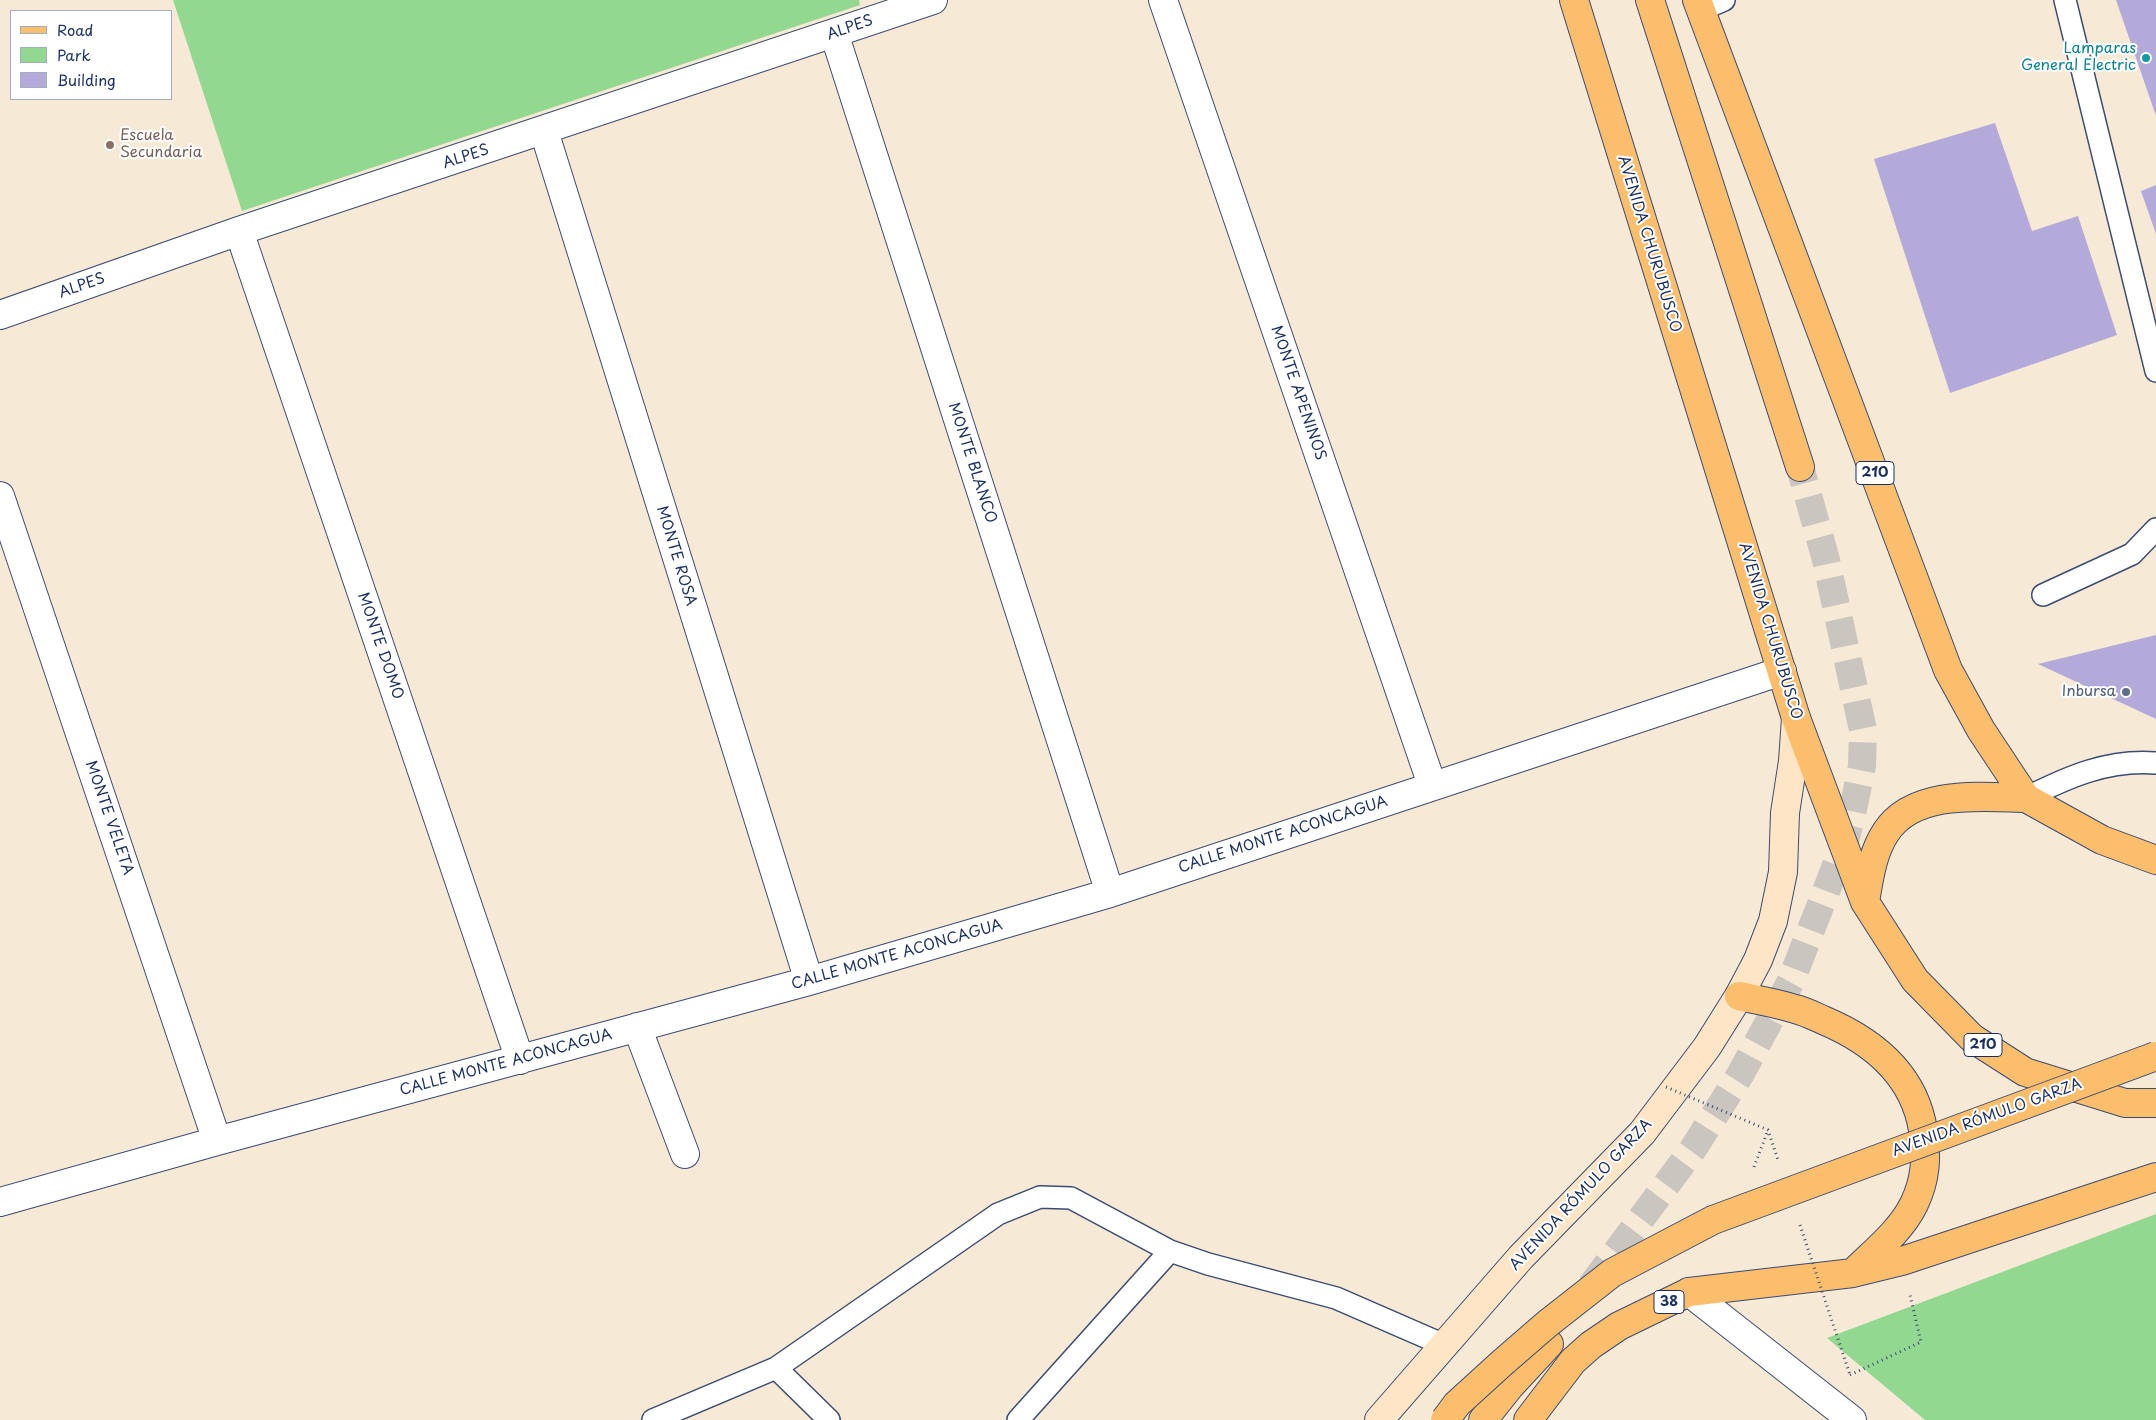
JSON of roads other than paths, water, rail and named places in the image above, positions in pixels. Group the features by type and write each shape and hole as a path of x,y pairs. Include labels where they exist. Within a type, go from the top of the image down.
{"main road":[{"name":"AVENIDA CHURUBUSCO","path":"1574,0 1796,718 1865,902 1916,980 1972,1038 2025,1072 2125,1103 2156,1103"},
{"path":"1650,0 1800,467"},
{"name":"210","path":"1708,3 1948,670 1981,730 2026,798 2102,840 2156,860"},
{"path":"1865,902 1870,873 1877,850 1886,831 1905,814 1927,803 1957,797 2026,798"},
{"path":"1739,996 1796,1009 1846,1030 1878,1050 1902,1077 1920,1110 1927,1155 1922,1182 1914,1205 1896,1230 1853,1274"},
{"name":"AVENIDA RÓMULO GARZA","path":"1445,1420 1457,1404 1502,1363 1612,1273 1679,1237 1713,1220 2156,1056"},
{"name":"38","path":"1528,1420 1573,1361 1591,1345 1619,1326 1689,1292 1853,1274 1902,1261 2156,1177"},
{"path":"1483,1420 1510,1386 1549,1344"}],"street":[{"name":"ALPES","path":"0,315 239,231 933,0"},
{"name":"MONTE APENINOS","path":"1163,0 1432,786"},
{"name":"MONTE BLANCO","path":"834,33 1110,893"},
{"name":"MONTE ROSA","path":"544,131 809,981"},
{"name":"MONTE DOMO","path":"239,231 520,1060"},
{"name":"MONTE VELETA","path":"0,496 217,1141"},
{"name":"CALLE MONTE ACONCAGUA","path":"0,1202 217,1141 809,981 1110,893 1782,671"},
{"name":"AVENIDA RÓMULO GARZA","path":"1379,1420 1521,1257 1642,1133 1707,1047 1739,996 1758,960 1773,921 1783,872 1785,813 1793,761 1796,718"},
{"path":"637,1027 685,1154"},
{"path":"1689,1292 1852,1420"}],"lane":[{"path":"2065,0 2156,371"},
{"path":"2044,595 2132,554 2156,529"},
{"path":"2026,798 2085,770 2127,762 2156,764"},
{"path":"653,1420 776,1368 998,1214 1040,1197 1071,1198 1170,1251 1208,1264 1336,1298 1444,1346"},
{"path":"1018,1420 1170,1251"},
{"path":"776,1368 829,1420"}],"tunnel":[{"path":"1591,1286 1693,1149 1740,1075 1791,981 1844,845 1852,814 1862,766 1863,730 1826,560 1800,467"}],"place":[{"name":"Lamparas General Electric","path":"2146,58"},
{"name":"Escuela Secundaria","path":"110,145"},
{"name":"Inbursa","path":"2126,692"}]}
